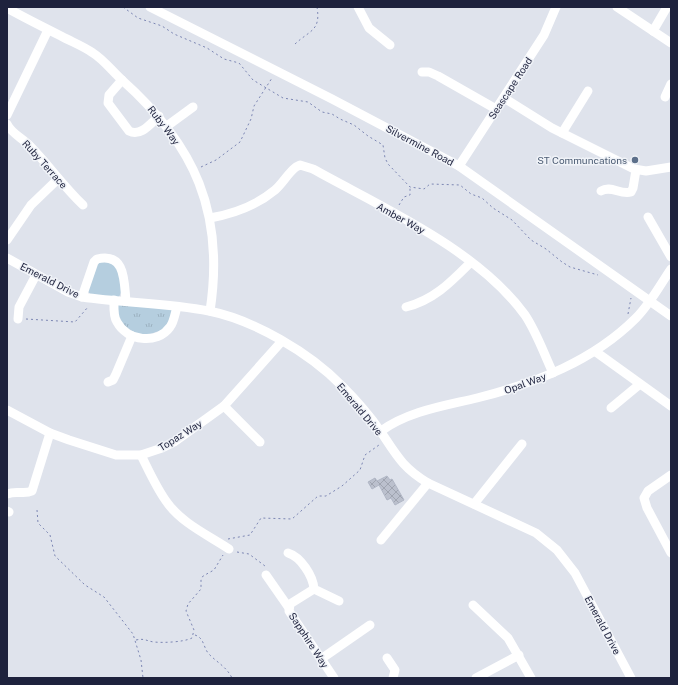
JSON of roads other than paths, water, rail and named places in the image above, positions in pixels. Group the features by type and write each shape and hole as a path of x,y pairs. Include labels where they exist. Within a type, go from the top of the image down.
{"street":[{"name":"Silvermine Road","path":"150,7 459,166 671,316"},
{"path":"358,7 369,28 390,45"},
{"name":"Seascape Road","path":"459,166 544,35 556,7"},
{"path":"617,7 671,43"},
{"path":"653,31 667,7"},
{"name":"Ruby Way","path":"7,8 94,54 138,93 167,126 195,170 210,218 214,283 210,311"},
{"path":"7,114 48,30"},
{"path":"422,72 429,72 438,76 496,109"},
{"path":"122,80 109,95 108,103 129,131 133,133 142,131 159,116"},
{"path":"665,97 671,84"},
{"path":"562,132 588,91"},
{"path":"504,98 533,117 636,170 646,171 671,167"},
{"path":"167,126 193,107"},
{"name":"Ruby Terrace","path":"7,124 11,130 30,145 58,180 83,205"},
{"name":"Amber Way","path":"210,218 228,215 250,205 274,190 292,170 300,165 313,169 445,243 486,274 525,316 553,373"},
{"path":"601,191 610,189 624,193 630,192 633,188 636,170"},
{"path":"7,240 31,205 58,180"},
{"path":"648,217 671,257"},
{"name":"Emerald Drive","path":"7,258 68,292 82,297 210,311 257,328 282,341 323,368 343,386 381,431 406,467 428,483 536,533 558,550 575,574 631,678"},
{"path":"82,297 91,265 97,259 109,258 117,262 122,269 126,301"},
{"path":"406,307 416,305 436,294 471,262"},
{"name":"Opal Way","path":"381,431 401,419 416,413 499,392 553,373 596,352 631,322 650,300 671,269"},
{"path":"18,319 19,308 36,275"},
{"path":"114,300 117,322 132,336 146,339 162,335 172,324 177,307"},
{"path":"108,382 113,380 132,336"},
{"name":"Topaz Way","path":"7,410 50,433 116,455 141,455 174,442 224,406 282,341"},
{"path":"596,352 671,406"},
{"path":"611,408 640,384"},
{"path":"224,406 260,442"},
{"path":"7,494 15,491 25,493 32,491 50,433"},
{"path":"474,504 522,444"},
{"path":"141,455 166,502 172,509 191,526 227,548"},
{"path":"671,475 648,490 644,498 647,508 671,553"},
{"path":"382,540 428,483"},
{"path":"288,553 295,556 313,580 314,589 339,601"},
{"path":"266,575 289,608"},
{"name":"Sapphire Way","path":"314,589 293,601 289,608 334,678"},
{"path":"473,605 508,638 531,678"},
{"path":"321,659 370,625"},
{"path":"387,658 395,670 393,678"},
{"path":"471,678 520,658"},
{"path":"486,678 520,658"}],"place":[{"name":"ST Communcations","path":"635,160"}]}
